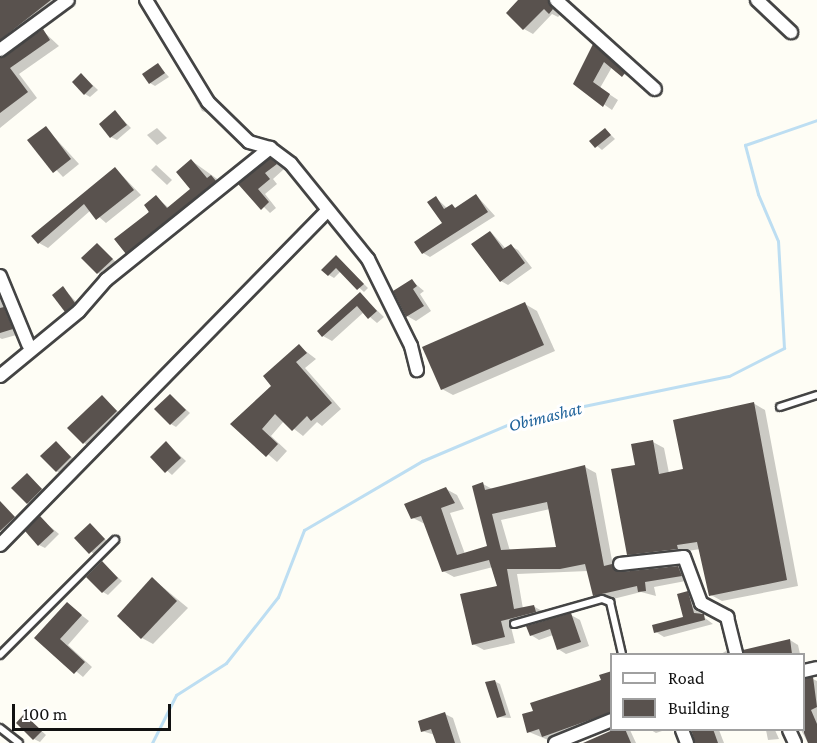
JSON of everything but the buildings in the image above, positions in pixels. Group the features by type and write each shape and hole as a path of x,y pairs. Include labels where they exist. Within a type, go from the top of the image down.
{"street":[{"path":"0,50 68,0"},
{"path":"146,0 208,102 249,142 270,148 311,186 326,212 368,259 411,346 417,370"},
{"path":"556,0 655,89"},
{"path":"757,0 790,32"},
{"path":"0,376 80,311 106,280 270,148"},
{"path":"0,545 326,212"},
{"path":"0,276 27,344"},
{"path":"621,564 684,557 701,603 727,616 736,653"},
{"path":"557,742 610,721"}],"lane":[{"path":"780,407 817,395"},
{"path":"0,655 115,540"},
{"path":"514,624 602,599 610,602 622,653"},
{"path":"0,728 19,743"}],"waterway":[{"name":"Obimashat","path":"152,743 176,695 226,663 278,597 304,530 422,461 521,419 729,376 784,348 778,241 758,194 745,145 817,120"}]}
